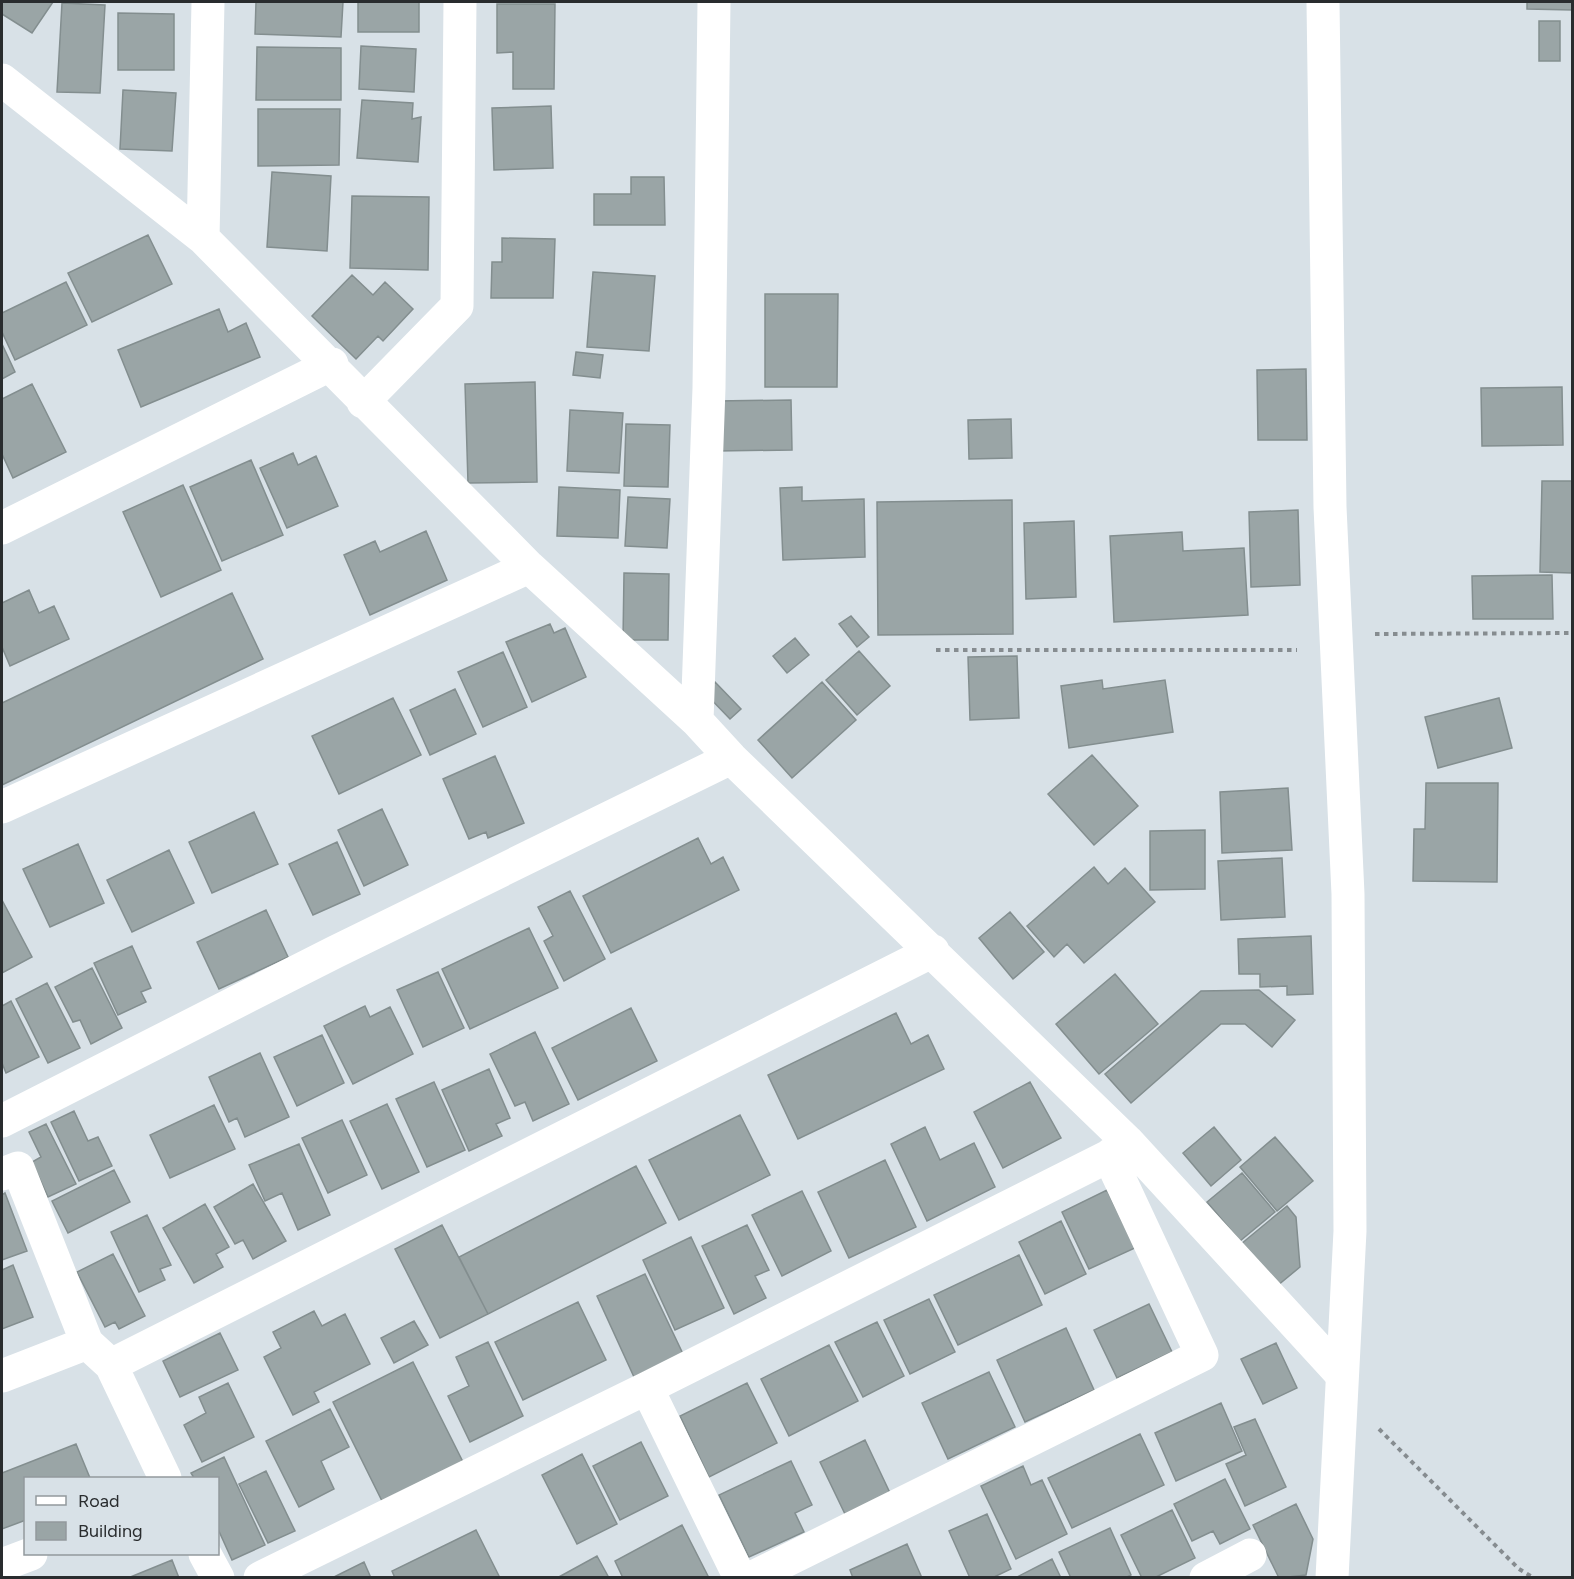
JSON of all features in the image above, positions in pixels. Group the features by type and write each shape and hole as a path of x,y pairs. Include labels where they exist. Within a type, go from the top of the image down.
{"street":[{"path":"203,238 208,2"},
{"path":"363,402 457,306 460,2"},
{"path":"697,721 709,388 714,2"},
{"path":"1323,2 1329,483 1348,894 1350,1231 1332,1578"},
{"path":"2,80 203,238 332,364 363,402 529,567 697,721 731,758 933,951 1118,1148 1341,1374"},
{"path":"2,528 332,364"},
{"path":"2,807 529,567"},
{"path":"164,1477 111,1365 87,1343 10,1171 2,1120 335,952 731,758"},
{"path":"111,1365 933,951"},
{"path":"260,1578 646,1388 1118,1148"},
{"path":"752,1578 1202,1355 1118,1148"},
{"path":"2,1376 87,1343"},
{"path":"646,1388 741,1578"},
{"path":"2,1565 28,1555"},
{"path":"206,1555 218,1578"},
{"path":"1206,1578 1250,1555"}],"path":[{"path":"936,650 1336,642 1572,633"},
{"path":"1376,1425 1519,1569 1534,1578"}],"building":[{"path":"2,2 53,2 32,33 2,14"},
{"path":"256,2 343,2 341,37 255,34"},
{"path":"358,2 419,2 419,32 358,32"},
{"path":"1527,2 1572,2 1572,10 1527,9"},
{"path":"62,3 105,5 100,93 57,92"},
{"path":"497,4 555,4 554,89 513,89 513,52 497,53"},
{"path":"118,13 174,14 174,70 118,70"},
{"path":"1539,21 1560,21 1560,61 1539,61"},
{"path":"361,46 416,49 414,92 359,89"},
{"path":"257,47 341,48 341,100 256,100"},
{"path":"123,90 176,93 172,151 120,149"},
{"path":"362,100 413,103 412,119 421,117 418,162 357,158"},
{"path":"551,106 553,168 494,170 492,108"},
{"path":"258,109 340,109 339,165 258,166"},
{"path":"272,172 331,176 327,251 267,247"},
{"path":"631,177 664,177 665,225 594,225 594,194 631,194"},
{"path":"352,196 429,197 428,270 350,268"},
{"path":"148,235 172,284 92,322 68,273"},
{"path":"502,238 555,239 553,298 491,298 492,262 502,262"},
{"path":"593,272 655,276 649,351 587,347"},
{"path":"352,275 373,295 385,282 413,309 383,341 378,336 356,359 312,316"},
{"path":"66,282 87,325 15,360 2,332 2,313"},
{"path":"765,294 838,294 837,387 765,387"},
{"path":"219,309 228,332 246,323 260,357 141,407 118,350"},
{"path":"2,344 15,372 2,379"},
{"path":"576,352 603,355 600,378 573,375"},
{"path":"1306,369 1307,440 1258,440 1257,370"},
{"path":"535,382 537,482 468,483 465,384"},
{"path":"32,384 66,452 13,478 2,454 2,399"},
{"path":"1562,387 1563,445 1482,446 1481,388"},
{"path":"791,400 792,450 717,451 717,401"},
{"path":"570,410 623,413 619,473 567,471"},
{"path":"1011,419 1012,458 969,459 968,420"},
{"path":"626,424 670,425 668,487 624,486"},
{"path":"293,453 298,465 316,456 338,506 287,528 260,468"},
{"path":"251,460 283,535 222,561 190,487"},
{"path":"1542,481 1572,481 1572,573 1540,572"},
{"path":"183,485 221,570 161,597 123,512"},
{"path":"559,487 620,490 618,538 557,536"},
{"path":"802,487 802,501 864,499 865,557 783,560 780,488"},
{"path":"628,497 670,499 667,548 625,546"},
{"path":"1012,500 1013,634 878,635 877,502"},
{"path":"1298,510 1300,585 1251,587 1249,512"},
{"path":"1074,521 1076,597 1026,599 1024,523"},
{"path":"426,531 447,580 370,615 344,555 375,541 380,552"},
{"path":"1182,532 1183,551 1244,548 1248,615 1114,622 1110,536"},
{"path":"624,573 669,574 668,640 623,640"},
{"path":"1552,575 1553,619 1473,619 1472,576"},
{"path":"29,590 39,613 54,606 69,639 10,666 2,647 2,603"},
{"path":"232,593 263,659 2,785 2,703"},
{"path":"851,616 869,637 857,647 839,624"},
{"path":"550,624 554,633 565,628 586,677 532,702 506,642"},
{"path":"795,638 809,655 787,673 773,656"},
{"path":"859,651 890,686 857,715 826,680"},
{"path":"503,652 527,707 483,727 458,672"},
{"path":"1017,656 1019,718 970,720 968,657"},
{"path":"1102,680 1103,689 1165,680 1173,732 1069,748 1061,686"},
{"path":"715,682 741,709 730,719 704,692"},
{"path":"822,682 856,720 792,778 758,740"},
{"path":"455,689 476,734 430,755 410,710"},
{"path":"393,698 421,755 339,794 312,736"},
{"path":"1499,698 1512,748 1438,768 1425,717"},
{"path":"1092,755 1138,806 1094,845 1048,794"},
{"path":"495,756 524,823 488,838 486,832 469,839 443,779"},
{"path":"1426,783 1498,783 1497,882 1413,881 1414,829 1425,829"},
{"path":"1288,788 1292,850 1222,853 1220,792"},
{"path":"382,809 408,865 364,886 338,830"},
{"path":"254,812 278,864 212,893 189,842"},
{"path":"1205,830 1205,889 1150,890 1150,831"},
{"path":"698,838 711,864 723,857 739,890 611,953 583,896"},
{"path":"337,842 360,894 313,915 289,864"},
{"path":"78,844 104,903 50,927 23,869"},
{"path":"169,850 194,903 132,932 107,880"},
{"path":"1282,858 1285,917 1221,920 1218,861"},
{"path":"1094,867 1108,884 1125,868 1155,902 1084,963 1067,944 1054,957 1027,926"},
{"path":"570,891 605,959 564,981 544,941 553,936 538,907"},
{"path":"2,900 32,957 2,973"},
{"path":"266,910 288,957 219,989 197,942"},
{"path":"1010,912 1044,952 1013,979 979,938"},
{"path":"529,928 558,988 470,1029 442,969"},
{"path":"1311,936 1313,994 1287,995 1287,986 1260,987 1260,974 1239,974 1238,939"},
{"path":"132,946 151,988 141,992 146,1002 118,1015 94,963"},
{"path":"92,968 122,1028 91,1044 80,1020 73,1022 55,987"},
{"path":"438,972 464,1028 423,1047 397,990"},
{"path":"1115,974 1158,1024 1099,1074 1056,1024"},
{"path":"47,983 80,1048 48,1063 16,999"},
{"path":"1259,990 1295,1020 1272,1047 1245,1024 1221,1024 1131,1103 1105,1074 1201,991"},
{"path":"11,1001 39,1057 6,1073 2,1063 2,1006"},
{"path":"365,1006 370,1017 390,1007 413,1054 353,1084 324,1026"},
{"path":"631,1008 657,1061 578,1100 552,1048"},
{"path":"896,1013 911,1044 928,1035 944,1069 798,1139 768,1075"},
{"path":"535,1032 569,1104 533,1121 525,1102 515,1106 490,1054"},
{"path":"322,1035 344,1083 297,1106 274,1057"},
{"path":"260,1053 289,1117 245,1137 237,1118 229,1122 209,1077"},
{"path":"489,1069 510,1118 496,1124 502,1136 469,1151 442,1090"},
{"path":"434,1082 465,1150 427,1167 396,1099"},
{"path":"1030,1082 1061,1138 1003,1168 974,1112"},
{"path":"387,1104 419,1172 382,1189 350,1121"},
{"path":"214,1105 235,1149 170,1178 150,1135"},
{"path":"74,1111 88,1141 98,1137 112,1166 79,1181 51,1122"},
{"path":"740,1115 770,1175 679,1220 649,1160"},
{"path":"342,1120 367,1175 328,1193 302,1138"},
{"path":"46,1124 76,1184 48,1197 32,1162 41,1157 29,1132"},
{"path":"925,1127 940,1160 974,1143 995,1187 927,1221 891,1144"},
{"path":"1214,1127 1241,1160 1211,1186 1183,1153"},
{"path":"1275,1137 1313,1181 1277,1211 1240,1167"},
{"path":"299,1144 330,1215 298,1230 282,1193 265,1201 249,1165"},
{"path":"885,1160 916,1227 849,1258 818,1192"},
{"path":"636,1166 666,1223 488,1314 459,1257"},
{"path":"114,1170 130,1202 68,1233 52,1201"},
{"path":"1242,1173 1275,1212 1240,1241 1207,1202"},
{"path":"253,1184 286,1241 253,1259 243,1240 235,1244 214,1207"},
{"path":"1107,1190 1135,1248 1089,1269 1062,1212"},
{"path":"802,1191 831,1251 782,1276 752,1215"},
{"path":"5,1193 27,1251 2,1260 2,1195"},
{"path":"205,1204 229,1247 216,1254 223,1267 194,1283 163,1228"},
{"path":"1287,1206 1296,1217 1300,1267 1277,1286 1241,1244"},
{"path":"147,1215 171,1265 160,1269 165,1280 139,1292 111,1232"},
{"path":"1061,1221 1086,1274 1045,1294 1019,1242"},
{"path":"442,1225 488,1314 440,1338 395,1249"},
{"path":"747,1225 769,1270 755,1276 766,1298 734,1314 702,1246"},
{"path":"691,1237 724,1308 675,1330 643,1260"},
{"path":"113,1254 145,1316 119,1329 115,1322 105,1327 77,1272"},
{"path":"1019,1255 1042,1305 958,1345 934,1295"},
{"path":"13,1265 33,1317 2,1329 2,1270"},
{"path":"645,1274 683,1354 634,1377 597,1296"},
{"path":"929,1299 955,1352 910,1374 884,1320"},
{"path":"578,1302 606,1360 523,1400 495,1342"},
{"path":"1149,1304 1172,1352 1117,1378 1094,1330"},
{"path":"314,1311 322,1326 345,1314 370,1364 314,1392 319,1402 293,1415 264,1357 281,1348 273,1332"},
{"path":"414,1321 428,1345 394,1363 381,1338"},
{"path":"877,1322 904,1376 863,1397 835,1342"},
{"path":"1066,1328 1094,1390 1025,1422 997,1360"},
{"path":"220,1333 238,1370 180,1397 163,1361"},
{"path":"488,1342 523,1416 470,1442 448,1396 469,1386 456,1357"},
{"path":"1276,1343 1297,1388 1263,1404 1241,1359"},
{"path":"829,1345 858,1401 789,1436 761,1379"},
{"path":"413,1362 463,1462 382,1501 333,1402"},
{"path":"989,1372 1015,1427 948,1459 922,1403"},
{"path":"228,1383 254,1437 202,1462 184,1425 206,1413 199,1397"},
{"path":"747,1383 777,1443 709,1477 680,1416"},
{"path":"1221,1403 1242,1451 1176,1481 1155,1433"},
{"path":"330,1409 349,1447 321,1461 334,1489 299,1507 266,1441"},
{"path":"1255,1419 1286,1487 1245,1506 1226,1464 1246,1455 1234,1427"},
{"path":"1140,1434 1164,1485 1072,1528 1048,1478"},
{"path":"865,1440 890,1493 845,1514 820,1462"},
{"path":"641,1442 668,1496 620,1520 593,1466"},
{"path":"76,1444 90,1477 24,1477 24,1521 2,1529 2,1473"},
{"path":"582,1454 617,1524 577,1544 542,1475"},
{"path":"224,1457 265,1545 232,1560 219,1531 219,1477 193,1477 191,1473"},
{"path":"791,1461 812,1505 795,1513 804,1532 749,1557 719,1495"},
{"path":"1023,1466 1031,1485 1042,1480 1067,1534 1016,1559 981,1486"},
{"path":"266,1471 295,1531 268,1543 239,1484"},
{"path":"1225,1479 1250,1529 1220,1544 1213,1531 1192,1541 1174,1504"},
{"path":"1296,1504 1313,1539 1306,1575 1279,1578 1253,1525"},
{"path":"1172,1510 1195,1558 1154,1578 1142,1578 1121,1535"},
{"path":"987,1514 1011,1569 992,1578 970,1578 949,1531"},
{"path":"682,1525 709,1578 623,1578 615,1561"},
{"path":"1110,1528 1131,1575 1125,1578 1071,1578 1059,1552"},
{"path":"476,1530 500,1578 395,1578 392,1571"},
{"path":"907,1544 922,1578 853,1578 850,1570"},
{"path":"597,1556 609,1578 557,1578"},
{"path":"1052,1559 1061,1578 1015,1578"},
{"path":"172,1560 179,1578 128,1578"},
{"path":"364,1562 371,1578 332,1578"}]}
